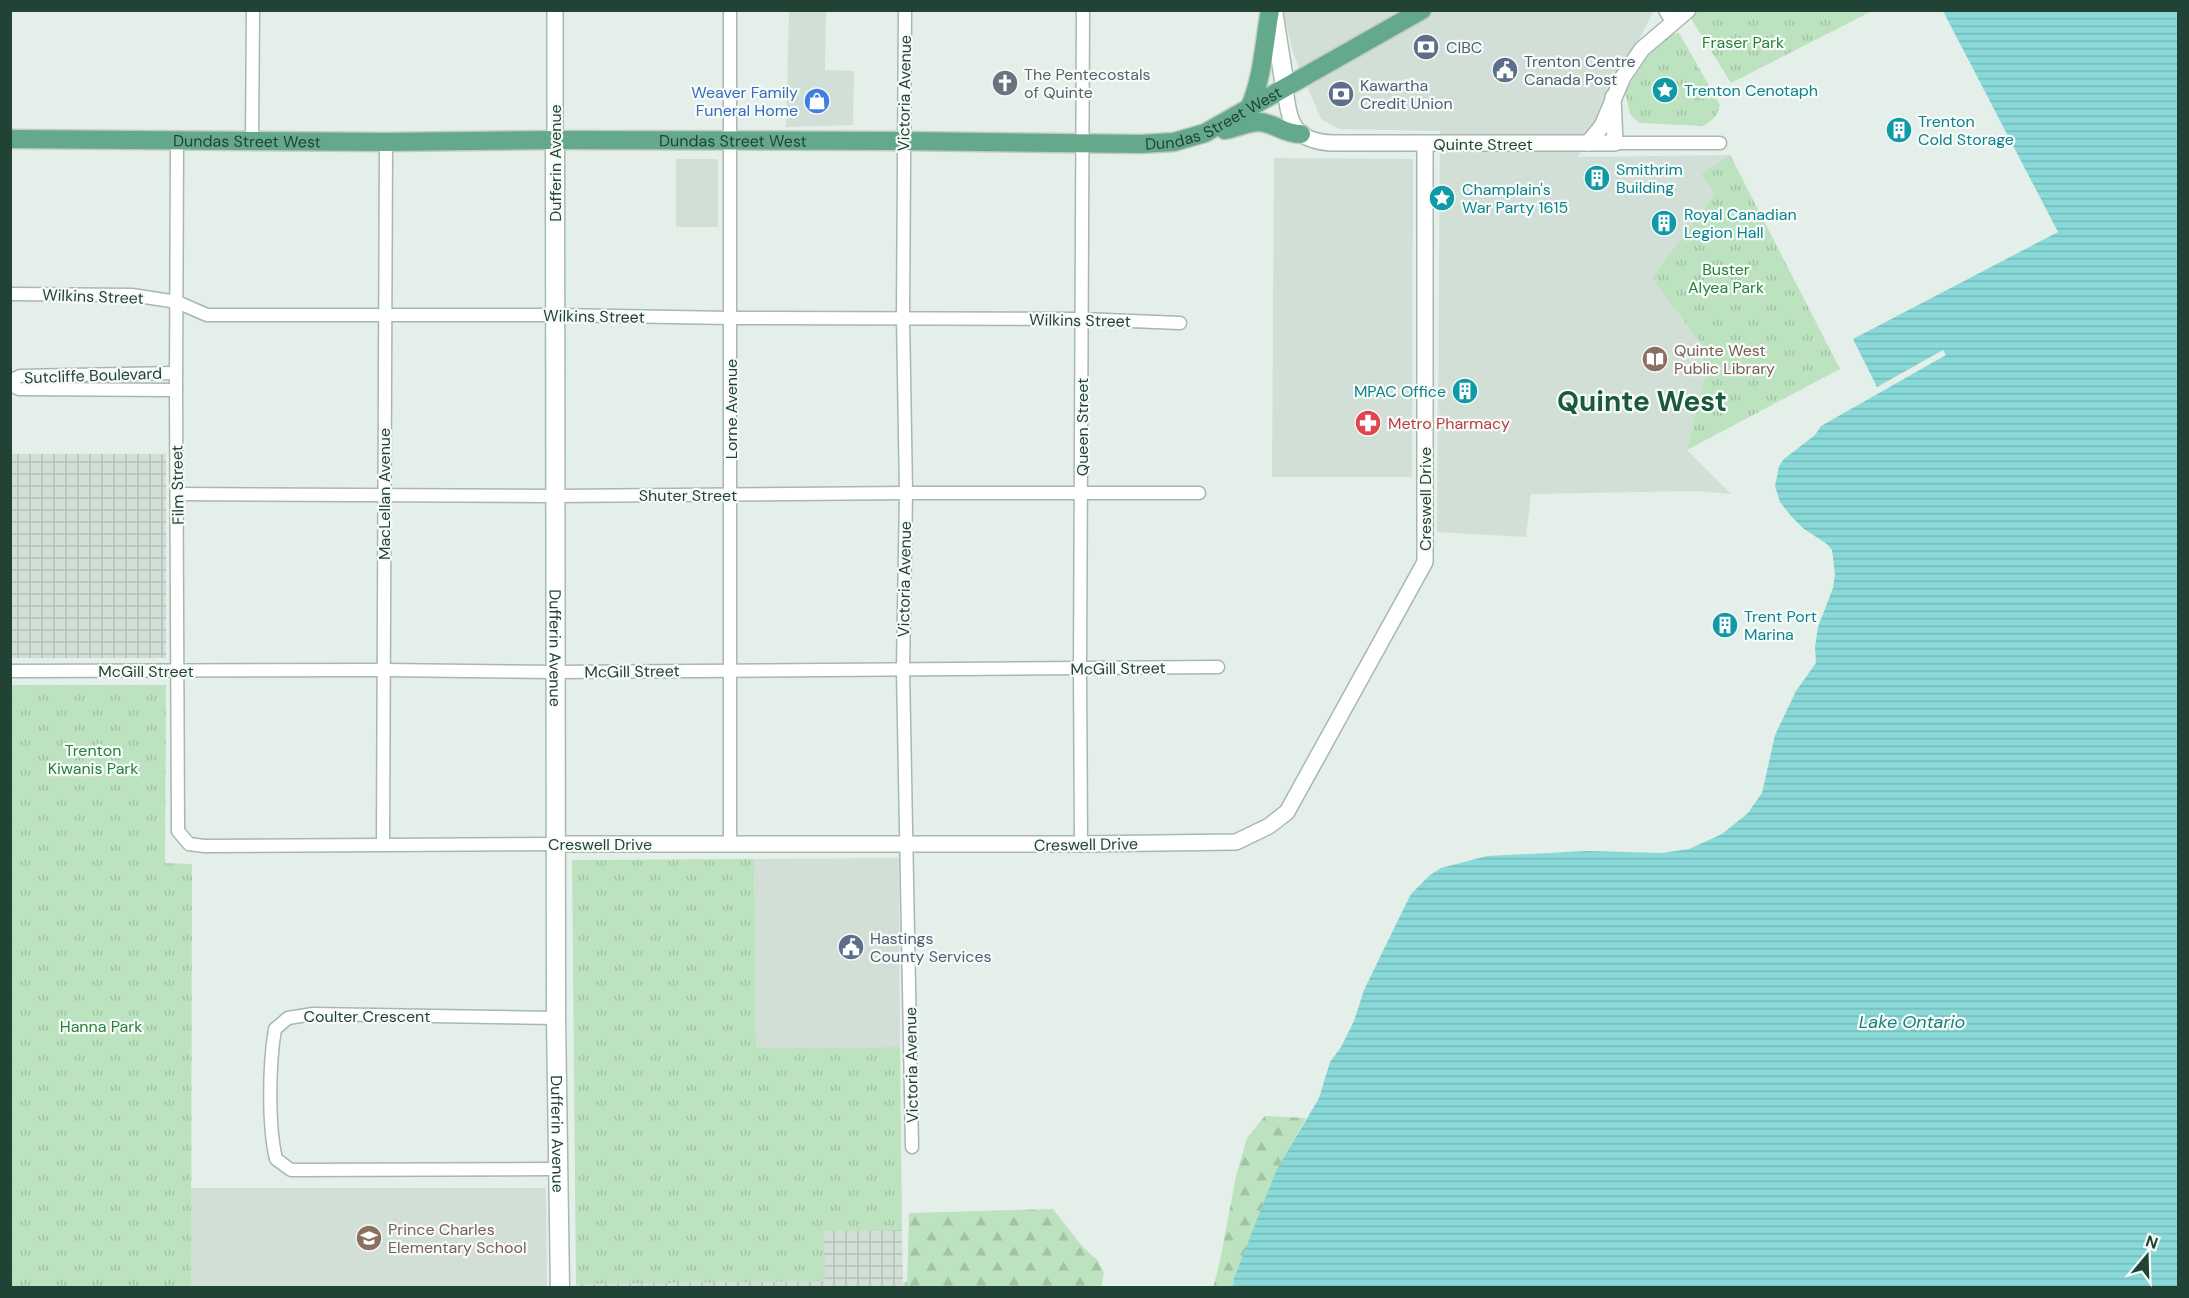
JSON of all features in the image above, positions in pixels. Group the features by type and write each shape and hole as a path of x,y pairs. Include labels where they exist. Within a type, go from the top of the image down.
{"main road":[{"path":"1271,10 1285,87"},
{"path":"1249,108 1257,90 1262,69 1271,10"},
{"name":"Dundas Street West","path":"10,139 386,142 903,141 1141,144 1174,142 1205,133 1422,10"},
{"path":"1205,133 1257,122 1267,123 1288,134 1301,134"},
{"name":"Dufferin Avenue","path":"555,140 556,1018 560,1287"}],"street":[{"path":"252,140 253,10"},
{"name":"Dufferin Avenue","path":"555,10 555,140"},
{"name":"Lorne Avenue","path":"730,10 730,844"},
{"name":"Victoria Avenue","path":"905,10 903,318 906,493 903,669 912,1147"},
{"name":"Queen Street","path":"1081,844 1083,10"},
{"path":"1588,143 1602,126 1613,98 1642,49 1669,16 1688,10"},
{"path":"1285,87 1292,122 1301,134"},
{"path":"1613,98 1615,143"},
{"name":"Quinte Street","path":"1301,134 1317,142 1720,143"},
{"name":"Film Street","path":"177,140 178,831"},
{"name":"MacLellan Avenue","path":"383,845 386,142"},
{"name":"Creswell Drive","path":"178,831 189,844 204,846 908,845 1236,842 1269,826 1287,812 1425,562 1425,144"},
{"name":"Wilkins Street","path":"10,294 132,295 177,302 207,315 1082,319 1180,323"},
{"name":"Sutcliffe Boulevard","path":"176,373 20,376 10,383 19,389 176,390"},
{"name":"Shuter Street","path":"177,494 731,496 906,493 1199,493"},
{"name":"McGill Street","path":"10,671 556,672 1218,667"},
{"name":"Coulter Crescent","path":"556,1018 313,1014 288,1018 275,1029 272,1047 272,1140 276,1158 291,1170 558,1169"}],"shaded area":[{"path":"789,11 826,11 825,70 854,71 853,125 786,127"},
{"path":"1283,11 1656,11 1653,12 1578,157 1730,155 1701,174 1715,194 1653,278 1702,345 1705,375 1687,450 1731,494 1698,491 1531,494 1526,537 1437,532 1440,131 1339,129 1321,119 1293,53"},
{"path":"1274,158 1413,159 1412,477 1272,477"},
{"path":"676,159 718,159 718,227 676,227"},
{"path":"10,454 166,454 166,658 11,658"},
{"path":"899,858 900,1047 756,1048 754,859"},
{"name":"Prince Charles Elementary School","path":"190,1188 546,1188 547,1287 191,1287"},
{"path":"902,1230 903,1282 947,1282 947,1287 576,1288 576,1284 824,1281 824,1231"}],"green space":[{"name":"Fraser Park","path":"1689,10 1872,11 1731,83 1687,12"},
{"name":"Trenton Cenotaph","path":"1679,33 1720,105 1716,116 1704,126 1639,123 1630,114 1625,92 1655,47 1671,35"},
{"name":"Buster Alyea Park","path":"1730,155 1840,369 1687,450 1705,375 1702,345 1652,278 1715,194 1701,174"},
{"name":"Hanna Park","path":"11,685 166,685 165,863 192,864 191,1287 11,1287"},
{"path":"754,859 756,1048 900,1047 902,1230 824,1231 825,1281 576,1284 572,860"},
{"path":"1265,1116 1306,1118 1273,1180 1235,1287 1213,1288 1236,1176 1247,1138"},
{"path":"1053,1209 1081,1245 1098,1261 1104,1273 1101,1287 907,1287 909,1213"}],"water":[{"name":"Lake Ontario","path":"1943,11 2178,11 2178,1287 1233,1287 1234,1278 1276,1171 1319,1098 1330,1062 1341,1047 1354,1021 1364,990 1411,894 1430,875 1441,868 1487,856 1587,851 1662,853 1689,849 1722,834 1748,813 1762,793 1775,735 1796,691 1816,663 1815,647 1818,627 1833,588 1835,574 1832,550 1827,544 1804,529 1780,502 1775,486 1779,466 1784,459 1815,435 1821,426 1946,355 1943,350 1877,387 1853,339 2058,232"}],"place":[{"name":"CIBC","path":"1426,47"},
{"name":"Trenton Centre Canada Post","path":"1505,70"},
{"name":"The Pentecostals of Quinte","path":"1005,83"},
{"name":"Trenton Cenotaph","path":"1665,90"},
{"name":"Kawartha Credit Union","path":"1341,94"},
{"name":"Weaver Family Funeral Home","path":"817,101"},
{"name":"Trenton Cold Storage","path":"1899,130"},
{"name":"Smithrim Building","path":"1597,178"},
{"name":"Champlain's War Party 1615","path":"1442,198"},
{"name":"Royal Canadian Legion Hall","path":"1664,223"},
{"name":"Quinte West Public Library","path":"1655,359"},
{"name":"MPAC Office","path":"1465,391"},
{"name":"Metro Pharmacy","path":"1368,423"},
{"name":"Trent Port Marina","path":"1725,625"},
{"name":"Hastings County Services","path":"851,947"},
{"name":"Prince Charles Elementary School","path":"369,1238"}],"district":[{"name":"Quinte West","path":"1642,401"}],"park label":[{"name":"Trenton Kiwanis Park","path":"93,759"}]}
